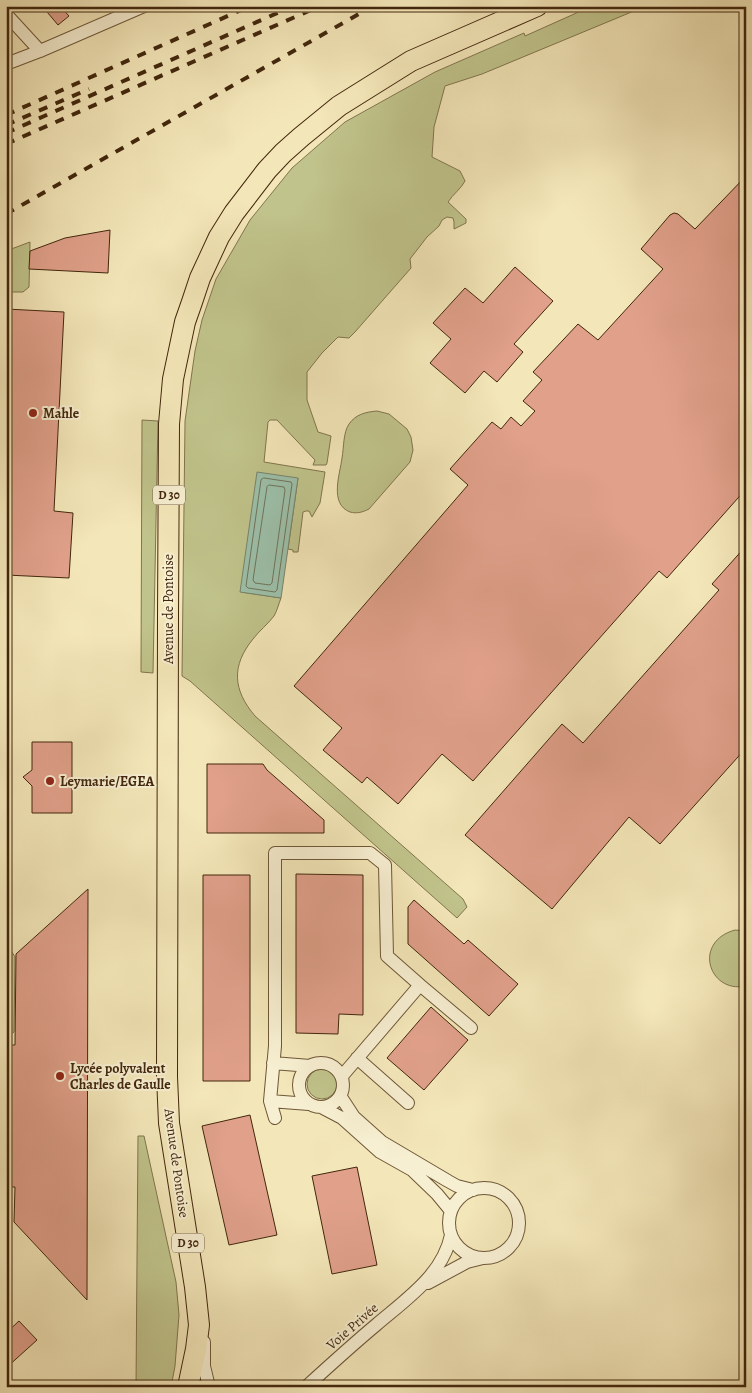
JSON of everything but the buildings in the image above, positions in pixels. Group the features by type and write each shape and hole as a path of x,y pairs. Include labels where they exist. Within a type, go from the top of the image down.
{"main road":[{"name":"Avenue de Pontoise","path":"188,1387 199,1325 195,1287 169,1123 168,1077 169,424 173,379 185,322 200,278 219,238 234,213 267,170 283,153 339,106 411,62 537,6"}],"street":[{"path":"6,64 144,6"},
{"path":"6,14 40,51"},
{"path":"275,1118 270,1101 274,1046 275,853 370,853 384,865 387,956 471,1028"},
{"path":"342,1076 420,985"},
{"path":"357,1058 408,1103"},
{"path":"273,1063 310,1066 325,1063 338,1070 344,1083 341,1097 330,1106 323,1108"},
{"path":"309,1104 300,1092 299,1084 300,1077 310,1066"},
{"path":"341,1097 354,1117 382,1142 457,1186 474,1190"},
{"path":"270,1101 309,1104 323,1108 342,1118 380,1152 412,1170 437,1194 451,1211"},
{"path":"418,1289 467,1262 497,1255 509,1247 517,1236 519,1221 516,1208 507,1196 488,1188 474,1190 461,1196 451,1211 449,1222 451,1235 462,1250 472,1256 483,1258"},
{"path":"418,1289 441,1262 451,1235"},
{"name":"Voie Privée","path":"306,1387 418,1289"},
{"path":"199,1325 204,1337 204,1366 209,1387"}],"shaded area":[{"path":"592,6 646,6 482,74 445,86 434,127 432,157 460,171 465,181 448,202 466,219 466,223 454,229 453,218 447,217 442,220 410,259 411,268 355,332 349,338 338,337 307,372 307,400 318,432 331,436 326,465 313,465 315,460 277,420 270,420 268,422 264,462 325,472 320,503 312,517 309,511 303,512 298,552 288,549 298,478 241,592 281,598 274,616 253,639 241,659 238,668 238,678 242,697 255,716 463,899 467,907 457,918 190,681 182,676 185,421 195,351 202,320 216,279 250,220 292,168 345,122 435,72 524,33 525,36"},
{"path":"30,242 29,287 23,292 6,292 6,251"},
{"path":"377,411 389,414 407,429 411,437 413,450 410,462 369,509 355,513 350,512 340,502 337,488 346,432 349,424 358,416"},
{"path":"142,420 158,421 153,673 141,672"},
{"path":"735,930 746,931 746,986 733,986 723,982 715,975 711,966 710,955 713,945 722,936"},
{"path":"12,952 15,957 14,1032 6,1038 6,957"},
{"path":"322,1069 333,1073 337,1084 333,1095 322,1099 311,1095 307,1084 311,1073"},
{"path":"138,1136 144,1136 176,1282 179,1315 175,1366 171,1387 136,1387"}],"water":[{"path":"257,472 298,478 281,598 240,592"}],"railway":[{"path":"6,115 250,6"},
{"path":"6,133 293,6"},
{"path":"6,144 320,6"},
{"path":"6,214 373,6"},
{"path":"6,125 89,89"}],"place":[{"name":"Mahle","path":"33,413"},
{"name":"Leymarie/EGEA","path":"50,781"},
{"name":"Lycée polyvalent Charles de Gaulle","path":"60,1076"}]}
